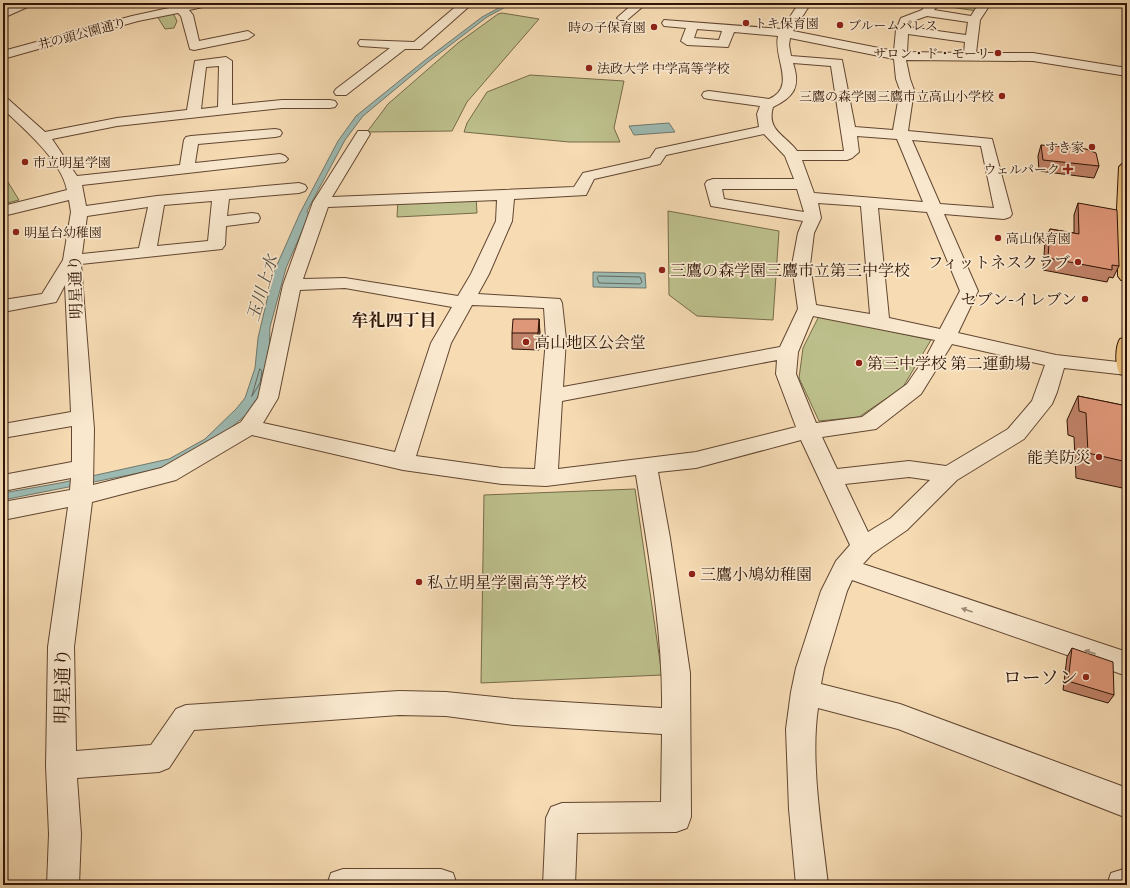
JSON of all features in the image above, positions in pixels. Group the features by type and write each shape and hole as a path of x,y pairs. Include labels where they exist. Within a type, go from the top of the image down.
{"main road":[{"path":"1127,167 1125,208 1127,276"},
{"path":"1127,342 1127,369"}],"street":[{"path":"3,16 28,3"},
{"name":"井の頭公園通り","path":"6,51 136,18 208,3"},
{"path":"364,43 417,46 467,3"},
{"path":"624,18 641,3"},
{"path":"805,3 799,15 785,33 782,43 791,75 790,81 781,98 770,103 765,109 764,118 767,128 775,138 787,147 793,156 806,190 813,218 806,233 801,265 807,309 788,352 786,374 808,431 863,547"},
{"path":"969,58 974,20 985,3"},
{"path":"249,426 403,462 458,471 546,478 646,468 696,460 808,431 868,424 914,389 937,355 969,291 932,207 900,128 906,90 900,56 902,30 905,20 930,7 974,20"},
{"path":"181,9 187,15 194,46 248,35"},
{"path":"668,23 693,25 687,41 724,44 729,29 785,33 900,56 969,58 1033,57 1065,60 1127,72"},
{"path":"902,30 972,39"},
{"path":"341,92 402,45"},
{"path":"786,59 837,63 852,152 847,156 793,156"},
{"path":"193,114 200,64 226,61 225,110"},
{"path":"709,95 770,103"},
{"name":"明星通り","path":"3,102 42,137 75,187 79,212 72,260 81,417 83,429 82,481 61,647 61,766 65,834 63,885"},
{"path":"42,137 110,123 297,103 330,104"},
{"path":"3,211 75,187 186,169 276,159 280,125 297,103"},
{"path":"186,169 191,140 280,125"},
{"path":"321,202 580,192 588,176 655,162 661,152 730,138 767,128"},
{"path":"813,218 717,203 713,184 806,190 870,202 1004,214 988,142 849,131"},
{"path":"3,483 82,481 168,474 249,426 268,398 292,285 321,202 363,134"},
{"path":"79,212 157,201 299,188"},
{"path":"403,462 441,343 465,301 504,221 506,194"},
{"path":"3,306 49,298 57,282 72,260 216,246 222,195"},
{"path":"147,252 157,201"},
{"path":"870,202 880,322"},
{"path":"219,222 252,218"},
{"path":"292,285 345,283 465,301 553,303 556,339 546,478"},
{"path":"807,309 880,322 1056,360 1127,369"},
{"path":"553,396 788,352"},
{"path":"812,885 804,809 800,729 805,692 834,591 845,568 863,547 899,524 949,474 1016,434 1041,404 1047,392 1056,360"},
{"path":"3,431 81,417"},
{"path":"559,885 562,818 676,817 676,673 658,538 646,468"},
{"path":"831,478 909,470 949,474"},
{"path":"3,511 82,481"},
{"path":"845,568 1127,664"},
{"path":"805,692 900,717 1127,803"},
{"path":"61,766 159,758 186,718 320,708 399,703 446,704 514,712 676,722"},
{"path":"1123,885 1127,884"},
{"path":"343,885 441,885"}],"green space":[{"path":"938,3 981,3 977,11 937,5"},
{"path":"173,13 177,21 174,28 165,29 157,16"},
{"path":"502,13 539,19 467,102 452,131 367,132 388,104 458,43 498,14"},
{"path":"530,75 624,81 614,128 620,142 569,142 464,132 467,123 487,92"},
{"path":"3,174 19,200 3,204"},
{"path":"476,196 477,213 397,217 398,199"},
{"path":"668,211 779,231 773,320 697,316 669,295"},
{"name":"第三中学校 第二運動場","path":"819,316 931,340 903,387 859,417 819,421 799,378 803,348"},
{"path":"635,489 662,675 481,683 484,495"}],"water":[{"path":"508,3 513,3 487,17 428,62 363,116 345,140 307,211 309,215 286,268 270,327 269,358 264,384 252,410 215,441 159,469 3,500 3,493 60,483 169,459 205,439 236,409 245,398 255,368 258,338 273,274 300,213 338,141 356,116 424,61 482,17"},
{"path":"669,123 675,132 634,135 629,126"},
{"path":"593,272 645,273 646,288 593,287"}],"building":[{"path":"1041,145 1086,149 1096,153 1099,166 1043,160"},
{"path":"1078,203 1117,210 1119,266 1112,265 1112,270 1048,258 1050,229 1079,234"},
{"path":"513,319 539,319 538,333 512,333"},
{"path":"1078,396 1127,406 1127,462 1088,453 1086,413 1079,411"},
{"name":"ローソン","path":"1072,648 1113,662 1114,695 1068,681"}],"place":[{"name":"トキ保育園","path":"746,23"},
{"name":"ブルームパレス","path":"840,25"},
{"name":"時の子保育園","path":"654,27"},
{"name":"サロン・ド・モーリ","path":"998,53"},
{"name":"法政大学 中学高等学校","path":"589,68"},
{"name":"三鷹の森学園三鷹市立高山小学校","path":"1002,96"},
{"name":"すき家","path":"1092,147"},
{"name":"市立明星学園","path":"25,162"},
{"name":"ウェルパーク","path":"1068,169"},
{"name":"明星台幼稚園","path":"16,232"},
{"name":"高山保育園","path":"998,238"},
{"name":"フィットネスクラブ","path":"1078,262"},
{"name":"三鷹の森学園三鷹市立第三中学校","path":"662,270"},
{"name":"セブン-イレブン","path":"1085,299"},
{"name":"高山地区公会堂","path":"526,342"},
{"name":"第三中学校 第二運動場","path":"859,363"},
{"name":"能美防災","path":"1099,457"},
{"name":"三鷹小鳩幼稚園","path":"692,574"},
{"name":"私立明星学園高等学校","path":"419,582"},
{"name":"ローソン","path":"1086,677"}],"district":[{"name":"牟礼四丁目","path":"394,320"}],"water label":[{"name":"玉川上水","path":"262,288"}]}
